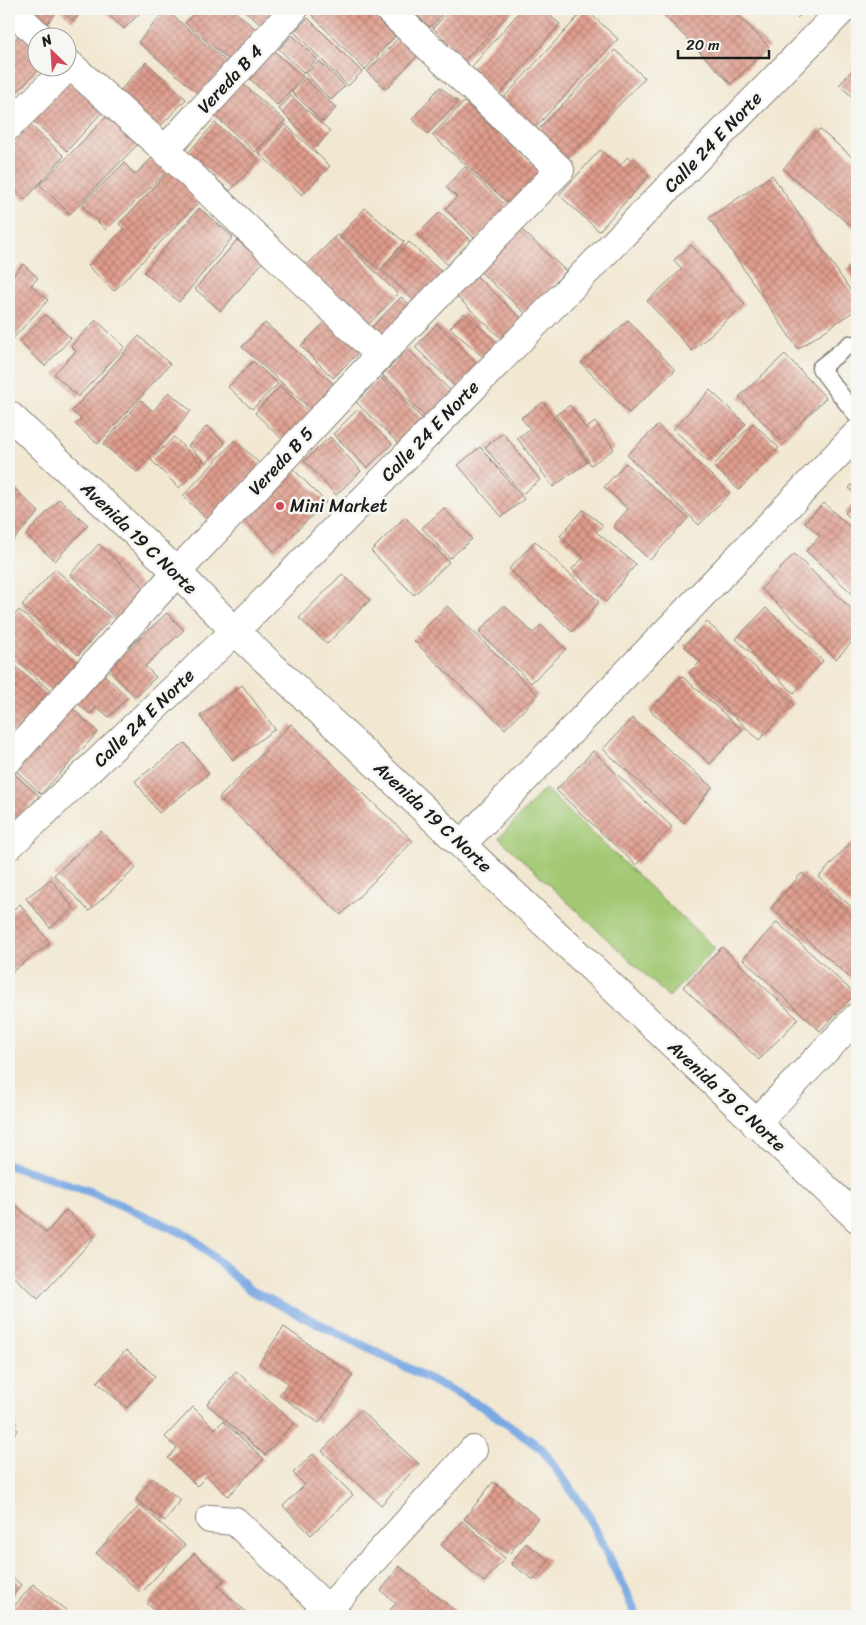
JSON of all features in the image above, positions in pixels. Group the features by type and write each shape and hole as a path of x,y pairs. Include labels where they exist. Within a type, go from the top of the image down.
{"street":[{"path":"11,9 31,28"},
{"name":"Vereda B 4","path":"165,150 294,9"},
{"name":"Vereda B 5","path":"9,759 177,572 380,355 560,170 388,9"},
{"name":"Calle 24 E Norte","path":"9,846 235,631 843,9"},
{"path":"78,74 165,150 380,355"},
{"path":"9,126 55,78"},
{"name":"Avenida 19 C Norte","path":"9,415 177,572 235,631 857,1218"},
{"path":"462,844 857,434"},
{"path":"756,1124 857,1018"},
{"path":"210,1519 235,1521 328,1614 473,1450"}],"lane":[{"path":"857,349 850,344 820,368 857,416"}],"green space":[{"path":"545,789 715,948 669,997 499,838"}],"building":[{"path":"24,9 59,9 44,27"},
{"path":"59,9 84,9 73,21"},
{"path":"102,9 144,9 124,29"},
{"path":"198,9 232,9 258,31 231,62 185,23"},
{"path":"243,9 281,9 264,28"},
{"path":"318,9 366,9 395,36 365,70 312,15"},
{"path":"410,9 447,9 430,27"},
{"path":"451,9 514,9 458,67 441,52 449,44 433,28"},
{"path":"522,9 542,9 560,24 499,95 469,70"},
{"path":"585,9 618,39 530,133 498,104"},
{"path":"658,9 733,9 769,47 731,84"},
{"path":"788,9 807,9 797,18"},
{"path":"166,10 228,63 200,95 138,42"},
{"path":"308,18 362,72 348,86 294,32"},
{"path":"20,34 28,41 28,78 30,78 9,100 9,46"},
{"path":"292,35 317,59 304,73 279,49"},
{"path":"400,36 419,54 386,89 367,72"},
{"path":"615,50 645,78 565,161 535,133"},
{"path":"274,51 303,77 277,105 249,78"},
{"path":"319,61 345,86 331,100 306,74"},
{"path":"146,62 186,99 155,132 115,96"},
{"path":"857,65 857,101 839,85"},
{"path":"305,78 336,108 323,122 292,92"},
{"path":"66,79 103,111 67,151 31,119"},
{"path":"242,83 285,121 255,152 212,113"},
{"path":"440,87 458,102 428,134 412,119"},
{"path":"291,96 330,131 317,147 279,109"},
{"path":"464,102 544,175 514,208 432,135"},
{"path":"109,114 139,143 70,214 40,185"},
{"path":"28,123 64,156 25,200 9,185 9,144"},
{"path":"215,123 259,160 230,191 188,153"},
{"path":"285,124 330,166 302,195 258,152"},
{"path":"819,129 857,161 857,231 783,169"},
{"path":"600,150 619,166 628,157 649,176 599,231 559,195"},
{"path":"154,156 168,170 106,230 81,205 124,163 135,175"},
{"path":"465,167 508,208 476,240 445,209 457,197 446,187"},
{"path":"170,170 201,200 114,291 88,266 124,229 119,224"},
{"path":"772,175 857,300 857,309 798,349 709,218"},
{"path":"199,208 233,237 179,302 144,272"},
{"path":"365,208 404,242 380,270 340,236"},
{"path":"440,212 471,241 448,265 417,235"},
{"path":"521,229 566,271 526,314 473,265"},
{"path":"337,235 398,294 366,327 305,267"},
{"path":"237,240 263,262 221,311 195,289"},
{"path":"409,242 448,278 421,307 382,270"},
{"path":"691,245 745,304 692,351 647,301 682,269 674,260"},
{"path":"857,263 857,283 855,284 847,268"},
{"path":"23,264 38,278 31,285 48,300 9,343 9,280"},
{"path":"474,274 522,319 503,340 455,295"},
{"path":"401,297 417,311 388,342 372,327"},
{"path":"464,313 497,342 483,357 450,328"},
{"path":"333,314 365,346 333,378 301,346"},
{"path":"45,315 71,338 45,366 19,342"},
{"path":"96,320 125,347 78,397 54,374 76,351 71,346"},
{"path":"628,320 675,370 629,413 581,363"},
{"path":"265,323 337,387 313,411 242,347"},
{"path":"437,324 480,365 457,388 415,347"},
{"path":"139,336 170,364 98,444 76,425 81,419 72,411"},
{"path":"408,349 454,394 429,420 382,375"},
{"path":"785,354 826,398 781,441 739,397"},
{"path":"253,361 278,384 252,409 228,387"},
{"path":"380,377 423,419 399,444 356,402"},
{"path":"280,386 312,415 286,443 255,413"},
{"path":"710,390 746,424 708,462 673,429"},
{"path":"169,392 191,411 137,472 103,444 141,400 153,411"},
{"path":"543,402 587,462 553,487 517,438 530,429 521,418"},
{"path":"570,405 586,429 595,422 614,449 591,465 556,415"},
{"path":"357,410 392,444 367,468 333,434"},
{"path":"753,423 779,448 739,490 713,466"},
{"path":"658,425 730,493 699,525 627,455"},
{"path":"207,426 225,443 206,463 188,446"},
{"path":"503,433 540,480 522,494 485,447"},
{"path":"174,437 202,465 179,488 151,460"},
{"path":"330,437 361,471 336,495 304,461"},
{"path":"235,440 262,466 209,521 183,496"},
{"path":"480,447 524,499 502,517 458,465"},
{"path":"286,462 326,502 275,552 236,512"},
{"path":"626,463 688,518 650,560 613,526 628,509 604,487"},
{"path":"857,479 857,497 849,488"},
{"path":"9,483 39,512 9,545"},
{"path":"59,499 88,525 55,561 26,535"},
{"path":"857,499 857,525 845,513"},
{"path":"824,503 857,534 857,598 806,551 820,536 805,522"},
{"path":"444,508 472,539 450,558 422,528"},
{"path":"583,510 603,525 596,532 636,564 606,602 572,569 584,557 560,536"},
{"path":"405,517 449,562 414,595 371,551"},
{"path":"535,541 599,602 572,632 509,569"},
{"path":"99,544 150,593 120,623 70,574"},
{"path":"794,554 857,614 857,637 836,659 761,589"},
{"path":"55,569 111,618 78,655 22,605"},
{"path":"342,574 370,600 327,644 299,618"},
{"path":"504,605 533,633 541,625 566,649 531,683 479,632"},
{"path":"447,606 538,695 505,729 413,640"},
{"path":"766,608 823,661 794,693 736,639"},
{"path":"19,610 82,666 56,696 9,654 9,621"},
{"path":"167,613 184,630 145,666 156,677 135,697 107,668"},
{"path":"707,622 794,704 759,740 689,673 700,662 684,646"},
{"path":"9,660 52,700 18,737 9,729"},
{"path":"103,674 128,697 109,717 97,707 90,714 76,702"},
{"path":"682,676 742,730 710,764 650,710"},
{"path":"242,685 275,729 233,760 200,716"},
{"path":"71,707 98,732 41,794 14,769"},
{"path":"632,718 712,787 684,823 603,749"},
{"path":"291,724 413,841 341,915 219,798"},
{"path":"185,743 209,774 159,813 135,781"},
{"path":"593,751 672,827 636,865 556,790"},
{"path":"10,770 39,796 9,830 9,772"},
{"path":"101,831 136,868 89,911 54,875"},
{"path":"853,840 857,844 857,912 819,877"},
{"path":"802,873 857,921 857,984 771,908"},
{"path":"51,879 74,909 50,928 26,898"},
{"path":"20,904 50,943 9,974 9,913"},
{"path":"777,922 855,994 820,1031 743,959"},
{"path":"722,947 798,1019 759,1060 683,987"},
{"path":"9,1199 46,1233 66,1210 95,1237 38,1299 9,1272"},
{"path":"284,1327 353,1375 319,1423 279,1395 288,1383 259,1363"},
{"path":"126,1350 155,1376 127,1408 97,1382"},
{"path":"236,1371 294,1423 265,1455 207,1404"},
{"path":"193,1407 215,1429 223,1421 264,1459 228,1496 207,1476 197,1486 168,1458 177,1448 165,1437"},
{"path":"360,1410 419,1464 381,1505 322,1451"},
{"path":"9,1422 18,1430 9,1440"},
{"path":"313,1454 353,1495 311,1535 283,1506 305,1485 293,1473"},
{"path":"152,1478 181,1500 165,1521 136,1499"},
{"path":"493,1482 538,1518 509,1554 464,1519"},
{"path":"140,1505 185,1545 141,1593 96,1553"},
{"path":"462,1521 505,1558 484,1582 441,1545"},
{"path":"526,1543 549,1560 534,1580 511,1564"},
{"path":"194,1553 224,1580 218,1587 251,1616 161,1616 147,1604"},
{"path":"399,1566 462,1616 385,1616 396,1603 381,1591"},
{"path":"9,1574 21,1585 9,1600"},
{"path":"33,1584 72,1615 21,1616 12,1609"}],"waterway":[{"path":"9,1165 91,1192 190,1236 250,1290 485,1408 542,1449 586,1511 625,1589 636,1616"}],"place":[{"name":"Mini Market","path":"280,506"}]}
